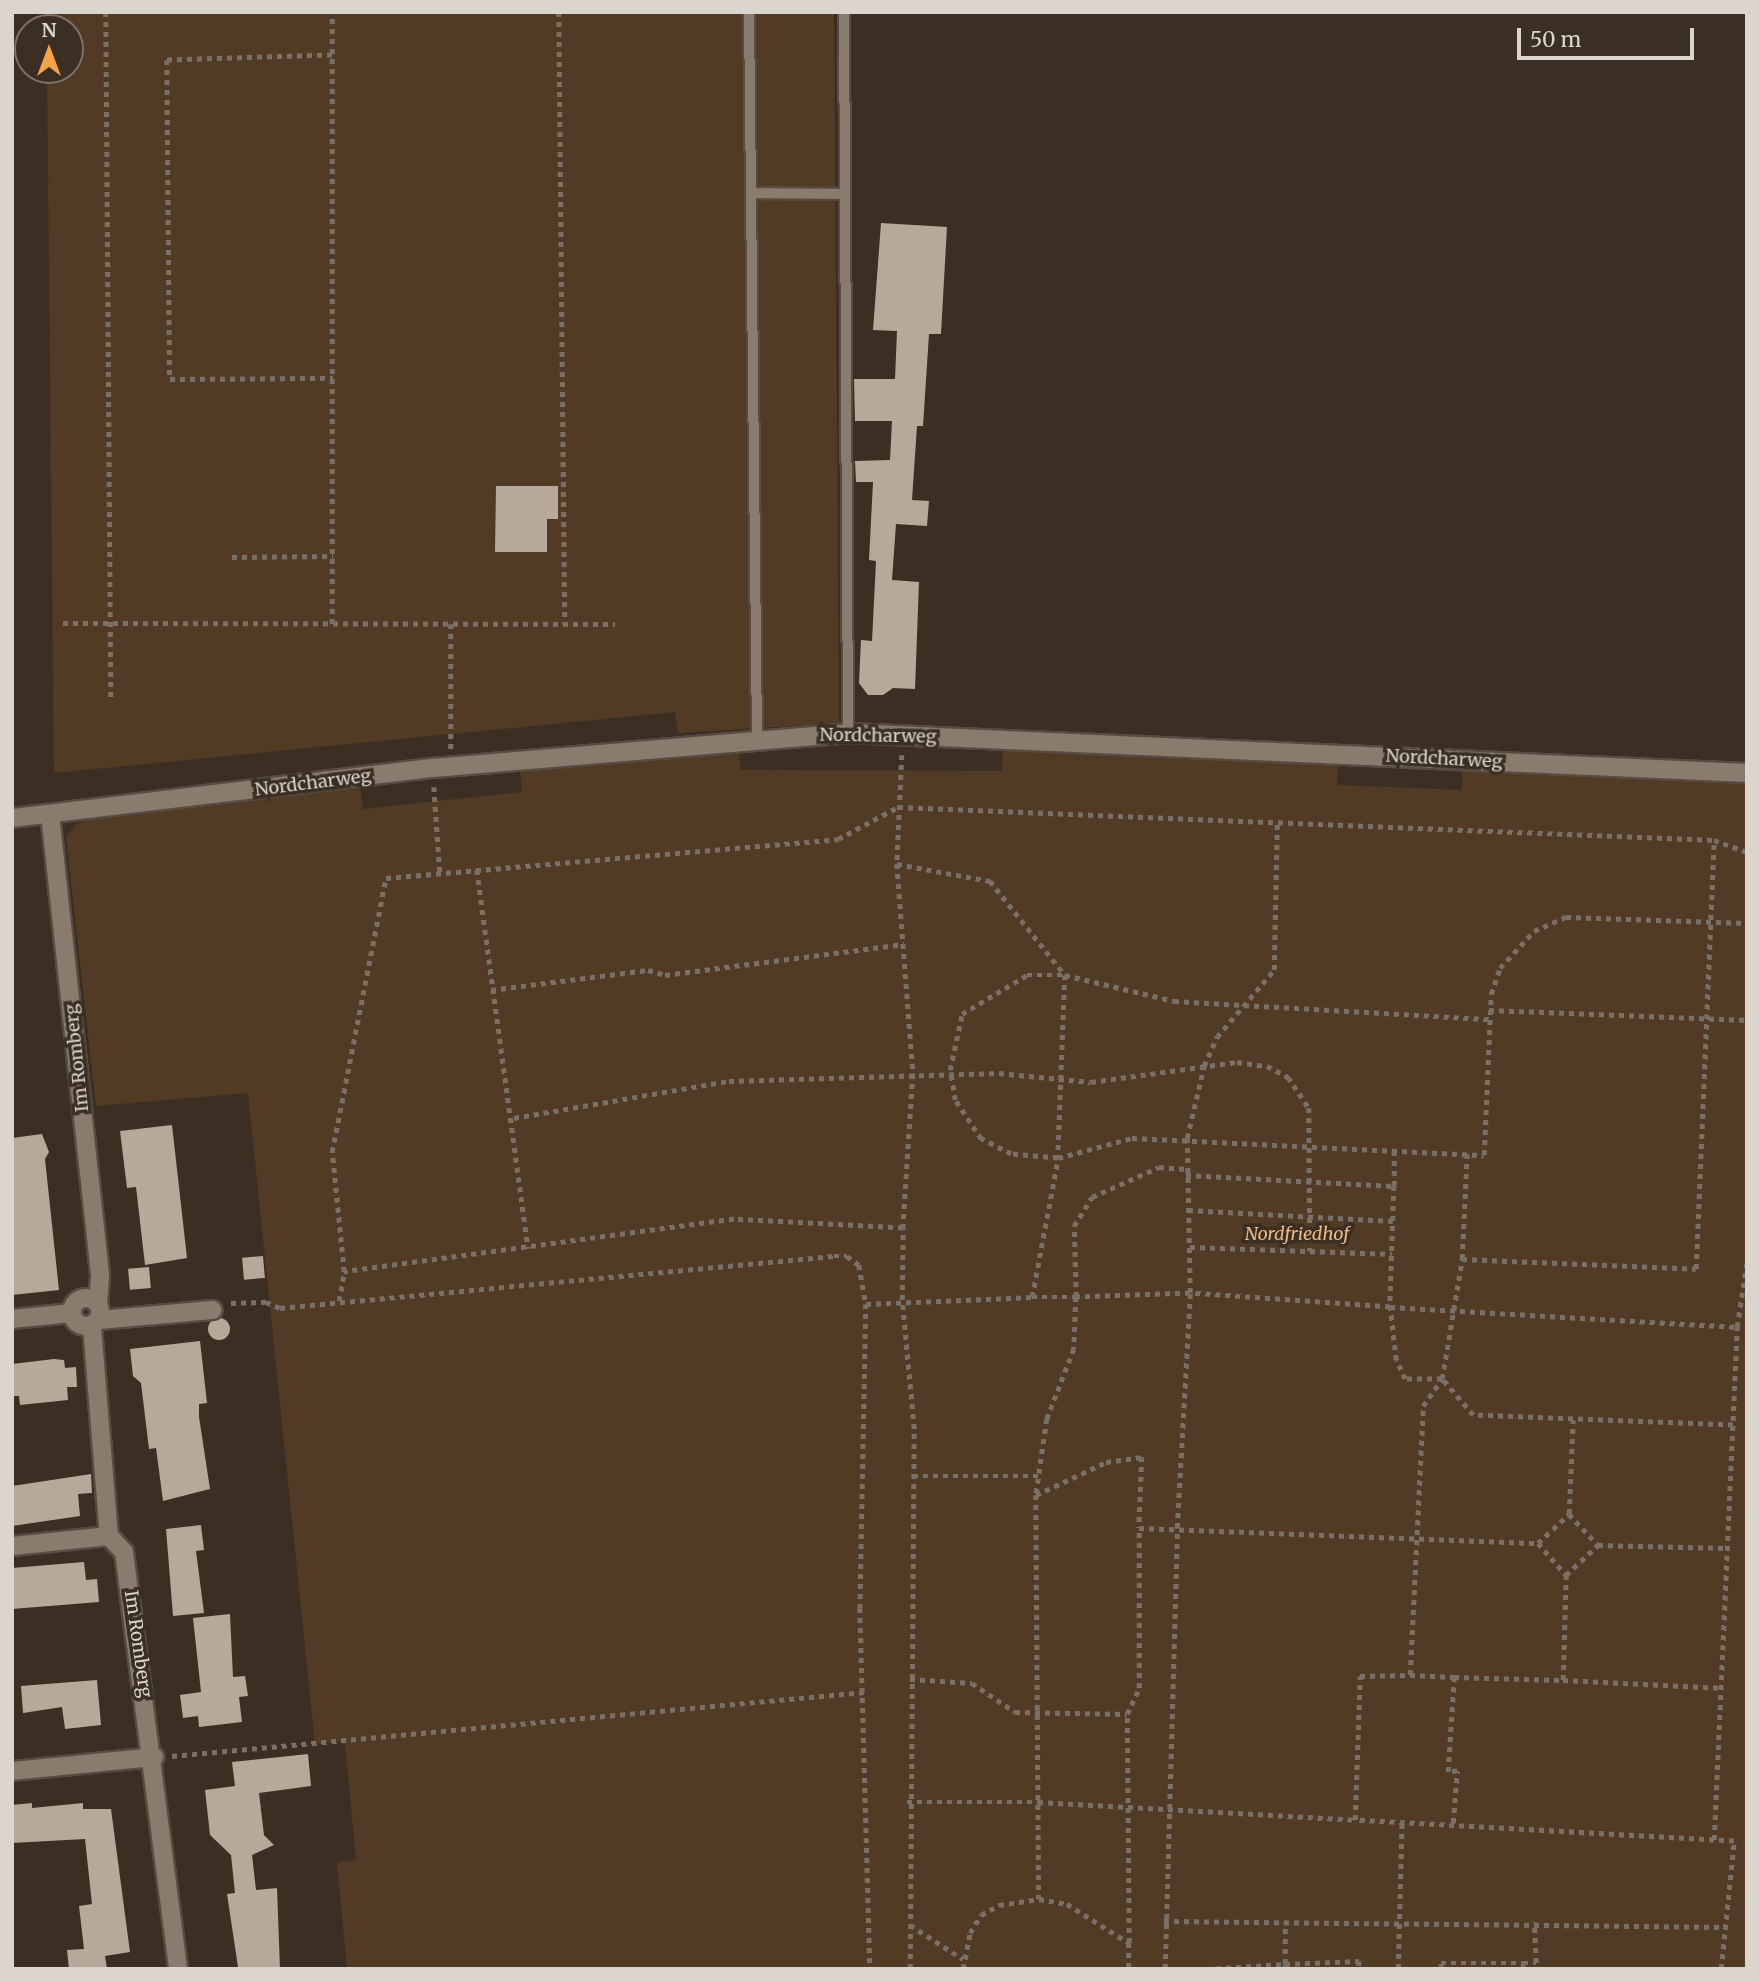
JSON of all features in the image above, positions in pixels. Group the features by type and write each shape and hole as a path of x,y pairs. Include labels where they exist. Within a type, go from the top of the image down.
{"street":[{"name":"Nordcharweg","path":"12,818 433,768 757,738 848,733 1747,773"},
{"name":"Im Romberg","path":"50,814 100,1276 96,1316 109,1536 124,1552 154,1757 178,1969"},
{"path":"12,1319 72,1313 75,1321 96,1316 213,1310"},
{"path":"12,1546 109,1536"},
{"path":"12,1771 154,1757"}],"lane":[{"path":"749,12 757,738"},
{"path":"844,12 848,733"},
{"path":"751,193 845,194"}],"path":[{"path":"106,12 111,702"},
{"path":"332,12 332,624"},
{"path":"559,12 565,624"},
{"path":"332,55 167,60 170,379 333,378"},
{"path":"232,557 333,556"},
{"path":"63,623 615,624"},
{"path":"451,624 452,767"},
{"path":"904,736 898,807 897,864 913,1074 902,1228 902,1300 913,1476 907,1802 910,1969"},
{"path":"433,768 440,873"},
{"path":"338,1302 344,1272 332,1152 386,878 838,839 898,807 1714,840 1747,852"},
{"path":"1165,1969 1167,1810 1177,1528 1190,1293 1186,1138 1204,1066 1217,1037 1245,1008 1275,970 1277,822"},
{"path":"1462,1259 1696,1269 1714,840"},
{"path":"897,864 990,881 1065,975 1058,1158 1032,1297"},
{"path":"477,870 507,1119 729,1081 999,1073 1063,1082 1204,1066 1257,1064 1288,1077 1309,1108 1313,1143 1310,1251"},
{"path":"1489,1019 1245,1008 1174,1001 1065,975 1027,975 962,1014 951,1074 955,1100 981,1139 1011,1154 1058,1158 1132,1138 1186,1138 1313,1143 1484,1155 1489,1019 1489,1010 1500,968 1534,931 1566,917 1747,923"},
{"path":"491,990 904,944"},
{"path":"1489,1010 1747,1020"},
{"path":"514,1118 528,1249"},
{"path":"1394,1150 1390,1307 1396,1360 1405,1379 1442,1379 1473,1415 1733,1425"},
{"path":"1410,1675 1423,1406 1442,1379 1456,1307 1462,1259 1467,1154"},
{"path":"1039,1899 1037,1495 1047,1419 1074,1349 1074,1226 1092,1197 1159,1167 1186,1172 1394,1186"},
{"path":"1188,1210 1392,1221"},
{"path":"344,1272 734,1219 902,1228"},
{"path":"1189,1247 1392,1254"},
{"path":"213,1310 235,1301 280,1308 847,1256 859,1265 866,1304 860,1581 870,1969"},
{"path":"1714,1840 1723,1688 1737,1327 1747,1262"},
{"path":"866,1304 902,1300 1190,1293 1390,1307 1456,1307 1737,1327"},
{"path":"1139,1528 1538,1543 1569,1514 1573,1420"},
{"path":"1037,1495 1107,1462 1142,1457 1139,1688 1127,1714 1129,1969"},
{"path":"913,1476 1038,1476"},
{"path":"1569,1514 1598,1545"},
{"path":"1538,1543 1566,1576 1563,1680"},
{"path":"1566,1576 1598,1545 1727,1548"},
{"path":"1355,1820 1360,1676 1563,1680 1723,1688"},
{"path":"1454,1677 1448,1772 1457,1772 1454,1823"},
{"path":"910,1679 972,1683 999,1705 1038,1715 1127,1714"},
{"path":"154,1757 864,1692"},
{"path":"907,1802 1038,1802 1454,1823 1734,1841 1721,1969"},
{"path":"1398,1969 1396,1923 1402,1821"},
{"path":"963,1969 963,1959 981,1915 999,1905 1039,1899 1067,1904 1129,1943"},
{"path":"1164,1921 1534,1922 1725,1927"},
{"path":"1441,1969 1441,1963 1523,1966 1536,1963 1534,1922"},
{"path":"1284,1966 1285,1923"},
{"path":"909,1924 963,1959"},
{"path":"1206,1969 1359,1961 1359,1969"}],"green space":[{"path":"834,12 839,723 678,733 675,712 54,773 47,84 84,84 84,14 47,14"},
{"name":"Nordfriedhof","path":"738,748 741,770 1002,771 1003,748 1338,762 1337,785 1462,790 1463,767 1747,780 1746,1969 347,1969 337,1862 356,1860 345,1742 315,1744 248,1093 96,1106 66,837 75,825 91,818 360,786 363,809 522,792 520,770"}],"building":[{"path":"881,223 947,227 941,334 929,334 923,426 917,426 912,500 929,501 927,526 896,524 892,580 919,582 915,689 893,688 883,695 868,695 859,683 861,640 872,641 876,561 869,560 873,482 856,482 855,461 890,460 892,421 855,421 854,379 895,379 897,331 873,330"},
{"path":"496,486 558,486 558,519 547,519 547,552 495,552"},
{"path":"172,1125 187,1258 145,1265 136,1187 127,1188 120,1131"},
{"path":"42,1134 49,1152 45,1159 59,1290 12,1295 12,1138"},
{"path":"263,1256 265,1278 244,1280 242,1258"},
{"path":"149,1267 151,1288 130,1290 128,1269"},
{"path":"219,1318 227,1321 230,1329 227,1337 219,1340 211,1337 208,1329 211,1321"},
{"path":"200,1341 207,1403 199,1404 199,1417 210,1489 163,1501 156,1448 149,1449 141,1383 133,1376 130,1349"},
{"path":"64,1360 65,1368 76,1367 77,1387 67,1387 68,1400 20,1405 19,1396 12,1396 12,1364"},
{"path":"91,1474 92,1493 78,1494 80,1516 12,1526 12,1486"},
{"path":"201,1525 204,1550 196,1551 204,1613 173,1616 166,1529"},
{"path":"84,1562 86,1580 97,1579 99,1602 12,1609 12,1568"},
{"path":"230,1614 233,1677 245,1676 248,1696 239,1697 242,1722 199,1727 198,1716 183,1718 180,1695 201,1692 193,1618"},
{"path":"97,1680 101,1725 65,1729 62,1707 23,1713 21,1686"},
{"path":"308,1754 311,1786 259,1793 264,1835 274,1845 252,1855 256,1890 277,1888 280,1969 238,1967 227,1894 235,1893 231,1855 210,1835 205,1790 235,1786 232,1762"},
{"path":"32,1803 32,1808 83,1803 83,1809 111,1809 130,1952 105,1956 107,1969 69,1969 67,1950 84,1949 79,1906 92,1904 85,1839 12,1843 12,1805"}]}
